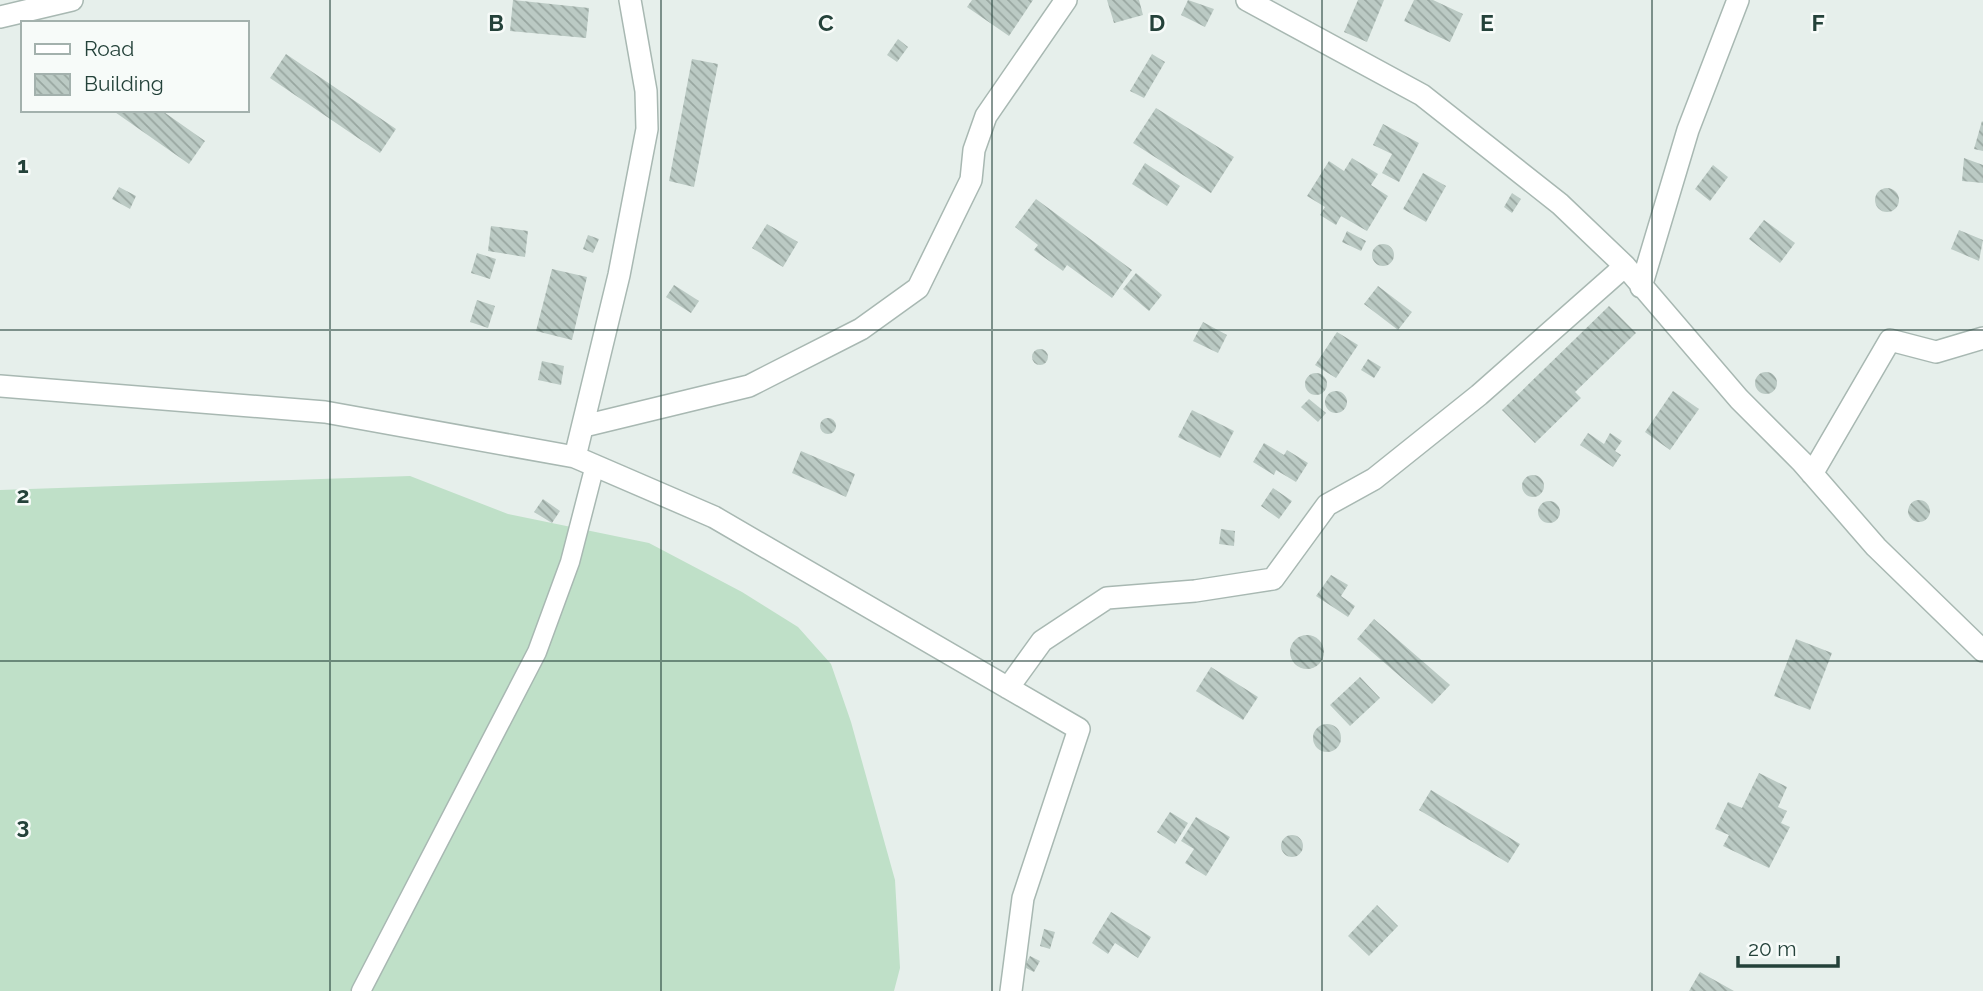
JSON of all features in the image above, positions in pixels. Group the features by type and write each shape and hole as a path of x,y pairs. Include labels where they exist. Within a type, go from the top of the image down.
{"street":[{"path":"0,17 72,0"},
{"path":"575,457 619,275 647,129 646,91 631,0"},
{"path":"584,426 749,386 861,329 918,288 971,180 974,150 986,116 1066,0"},
{"path":"1247,0 1422,95 1560,204 1625,266 1739,399 1812,474 1875,547 1983,651"},
{"path":"1641,287 1688,130 1738,0"},
{"path":"1008,688 1042,641 1107,598 1195,591 1273,579 1326,505 1374,479 1479,395 1625,266"},
{"path":"1812,474 1890,340 1936,352 1983,338"},
{"path":"0,386 325,412 575,457 714,517 1079,729 1023,898 1011,991"}],"lane":[{"path":"362,991 537,652 570,562 595,465"}],"green space":[{"path":"410,476 508,514 649,543 742,592 798,627 831,664 851,722 895,880 900,968 894,991 0,991 0,490"}],"building":[{"path":"513,0 589,8 586,38 510,31"},
{"path":"972,0 1033,0 1009,36 967,7"},
{"path":"1107,0 1139,0 1143,15 1114,23"},
{"path":"1188,0 1214,9 1205,27 1181,15"},
{"path":"1358,0 1384,0 1367,42 1344,32"},
{"path":"1414,0 1433,0 1463,14 1450,42 1404,21"},
{"path":"898,39 908,47 897,62 887,55"},
{"path":"286,54 396,129 380,153 270,78"},
{"path":"1152,54 1165,62 1144,98 1130,91"},
{"path":"692,59 718,64 694,187 669,181"},
{"path":"1156,108 1234,157 1211,193 1133,143"},
{"path":"115,112 164,112 205,141 189,164"},
{"path":"1983,122 1983,151 1974,149"},
{"path":"1383,124 1419,143 1399,182 1382,173 1392,154 1373,145"},
{"path":"1352,158 1378,174 1371,185 1388,196 1367,231 1341,216 1336,225 1320,215 1325,207 1307,196 1329,161 1344,171"},
{"path":"1964,158 1983,165 1983,183 1962,181"},
{"path":"1145,163 1180,186 1167,206 1132,184"},
{"path":"1713,165 1728,177 1710,201 1695,189"},
{"path":"1423,173 1446,186 1426,222 1403,209"},
{"path":"119,187 136,196 130,209 112,199"},
{"path":"1887,188 1896,191 1899,200 1896,209 1887,212 1878,209 1875,200 1878,191"},
{"path":"1512,193 1521,199 1512,213 1504,207"},
{"path":"1036,199 1132,270 1112,298 1067,265 1063,271 1034,250 1038,245 1015,227"},
{"path":"1764,220 1795,243 1780,263 1749,239"},
{"path":"767,224 798,242 783,267 752,248"},
{"path":"491,226 528,231 525,257 488,251"},
{"path":"1959,230 1983,240 1979,261 1951,249"},
{"path":"1347,231 1366,241 1361,251 1342,242"},
{"path":"588,235 599,239 593,253 583,249"},
{"path":"1383,244 1391,247 1394,255 1391,263 1383,266 1375,263 1372,255 1375,247"},
{"path":"477,253 496,259 490,279 471,273"},
{"path":"552,269 587,277 572,340 536,331"},
{"path":"1136,273 1162,295 1149,311 1123,289"},
{"path":"674,285 699,301 691,313 666,297"},
{"path":"1378,286 1412,312 1398,330 1364,304"},
{"path":"477,300 495,306 488,328 470,322"},
{"path":"1609,306 1636,333 1575,392 1581,398 1535,443 1502,410"},
{"path":"1203,322 1227,335 1218,353 1193,341"},
{"path":"1337,332 1358,345 1336,378 1315,365"},
{"path":"1040,349 1046,351 1046,363 1040,365 1034,363 1032,357 1034,351"},
{"path":"1368,359 1381,367 1374,378 1361,370"},
{"path":"542,361 564,366 561,385 538,380"},
{"path":"1766,372 1774,375 1777,383 1774,391 1766,394 1758,391 1755,383 1758,375"},
{"path":"1316,373 1324,376 1327,384 1324,392 1316,395 1308,392 1305,384 1308,376"},
{"path":"1336,391 1344,394 1347,402 1344,410 1336,413 1328,410 1325,402 1328,394"},
{"path":"1673,391 1699,409 1670,450 1645,432"},
{"path":"1309,399 1326,413 1318,422 1301,407"},
{"path":"1192,410 1234,431 1220,458 1178,437"},
{"path":"828,418 834,420 834,432 828,434 822,432 820,426 822,420"},
{"path":"1588,433 1604,444 1610,433 1622,441 1615,451 1621,455 1613,467 1580,445"},
{"path":"1264,443 1284,455 1287,450 1308,463 1296,482 1276,470 1274,475 1253,462"},
{"path":"801,451 855,474 846,497 792,473"},
{"path":"1533,475 1541,478 1544,486 1541,494 1533,497 1525,494 1522,486 1525,478"},
{"path":"1273,488 1292,501 1279,519 1261,506"},
{"path":"543,499 560,511 552,523 534,512"},
{"path":"1919,500 1927,503 1930,511 1927,519 1919,522 1911,519 1908,511 1911,503"},
{"path":"1549,501 1557,504 1560,512 1557,520 1549,523 1541,520 1538,512 1541,504"},
{"path":"1221,529 1235,531 1234,546 1219,544"},
{"path":"1331,575 1348,585 1341,596 1355,606 1348,617 1316,596"},
{"path":"1374,619 1450,685 1432,704 1357,639"},
{"path":"1307,635 1319,640 1324,652 1319,664 1307,669 1295,664 1290,652 1295,640"},
{"path":"1796,639 1832,653 1810,710 1774,696"},
{"path":"1211,667 1258,697 1243,720 1196,691"},
{"path":"1360,677 1380,698 1350,726 1330,705"},
{"path":"1327,724 1337,728 1341,738 1337,748 1327,752 1317,748 1313,738 1317,728"},
{"path":"1759,773 1787,787 1778,807 1787,811 1781,823 1790,827 1769,868 1723,846 1729,835 1715,829 1728,802 1742,808"},
{"path":"1431,790 1520,844 1508,863 1419,810"},
{"path":"1170,812 1188,823 1175,844 1157,832"},
{"path":"1196,817 1230,837 1206,876 1185,863 1194,849 1181,841"},
{"path":"1292,835 1300,838 1303,846 1300,854 1292,857 1284,854 1281,846 1284,838"},
{"path":"1377,905 1398,926 1369,956 1348,936"},
{"path":"1111,912 1151,937 1138,958 1115,943 1108,954 1092,943"},
{"path":"1044,929 1055,932 1050,949 1040,946"},
{"path":"1030,956 1040,961 1034,972 1024,967"},
{"path":"1700,972 1734,991 1689,991"}]}
